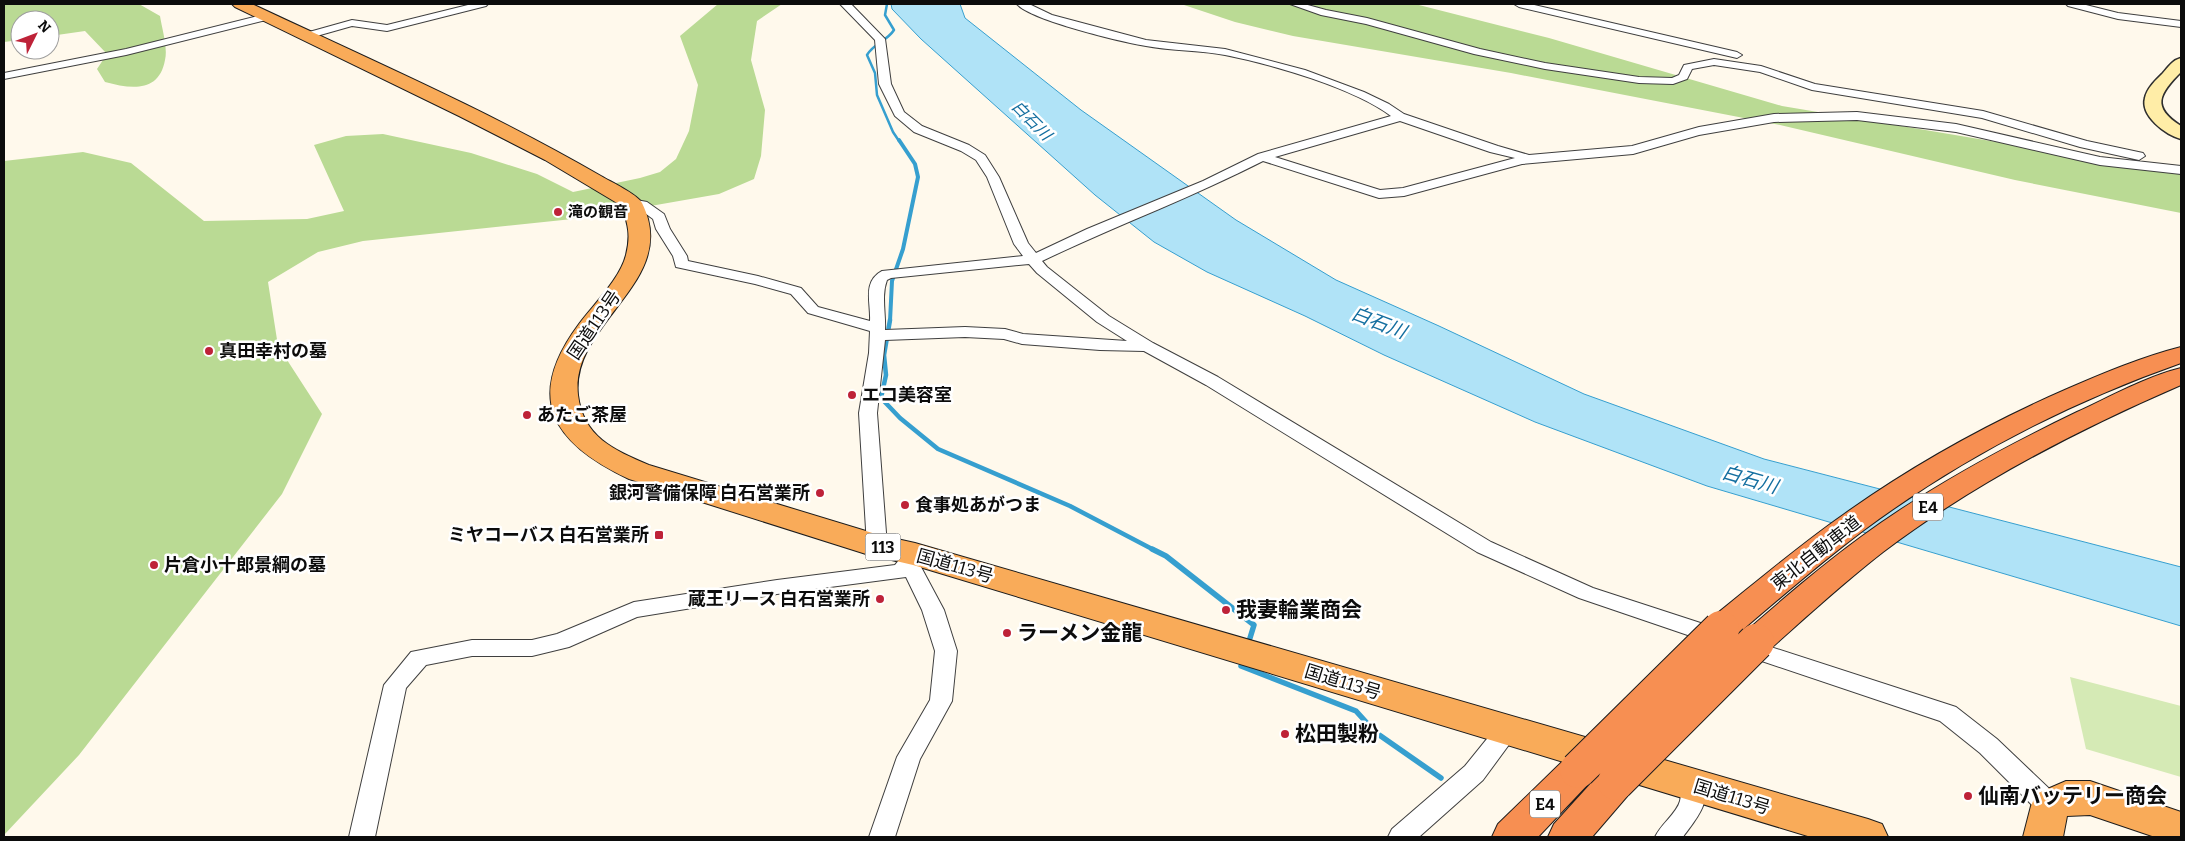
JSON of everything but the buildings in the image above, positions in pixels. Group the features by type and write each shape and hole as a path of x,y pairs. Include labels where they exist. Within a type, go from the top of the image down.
{"highway":[{"path":"240,4 466,112 544,152 631,203"},
{"name":"国道113号","path":"631,203 639,216 642,235 639,249 613,299 579,342 568,360 563,379 563,401 570,422 582,439 606,457 639,472 877,546 915,554 1868,837"},
{"name":"東北自動車道","path":"1512,837 1721,629 1788,573 1855,522 1928,474 1989,439 2085,392 2181,355"},
{"name":"東北自動車道","path":"1568,837 1616,782 1756,642 1808,596 1890,532 1955,489 2064,428 2120,401 2181,376"},
{"path":"2046,822 2066,798 2090,798 2181,829"}],"main road":[{"path":"2181,63 2154,91 2152,102 2152,107 2161,118 2181,134"}],"street":[{"path":"306,36 360,22 378,28 387,28 483,4"},
{"path":"844,4 853,9 881,41 881,64 885,84 898,114 918,129 965,148 981,158 993,177 1021,244 1042,270 1096,314 1146,346 1212,381 1492,551 1586,593 1948,714 1975,732 1994,749 2046,822"},
{"path":"1022,4 1048,17 1146,43 1225,52 1301,72 1360,94 1385,106 1400,117 1494,149 1515,155 1537,157"},
{"path":"1295,4 1367,21 1478,52 1577,72 1639,80 1673,81 1683,78 1687,69 1694,65 1722,62 1769,71 1812,87 1983,115 2031,127 2084,144 2181,165"},
{"path":"1519,4 1781,66 1841,92"},
{"path":"2071,4 2118,16 2181,24"},
{"path":"4,76 126,52 266,17"},
{"path":"1262,157 1379,194 1404,192 1507,163 1537,157 1633,150 1699,131 1774,118 1857,116 1956,128 2100,161 2181,170"},
{"path":"877,546 868,414 884,333 874,292 880,278 887,274 1034,259 1101,228 1208,184 1262,157 1400,117"},
{"path":"631,203 642,205 659,217 662,229 680,256 681,264 758,280 796,291 813,310 884,333 965,332 1005,334 1022,339 1100,345 1146,346"},
{"path":"362,837 395,685 419,658 472,648 532,648 561,642 634,610 768,588 901,571 915,554"},
{"path":"882,837 909,757 942,701 946,651 933,610 911,567 915,554"},
{"path":"1401,837 1474,772 1507,731"},
{"path":"1668,837 1692,805 1694,785"}],"green space":[{"path":"4,4 139,4 160,16 166,50 162,71 157,78 150,83 134,87 105,82 97,69 107,54 85,31 60,35 60,10 10,10 10,41 4,42"},
{"path":"718,4 782,4 757,21 751,60 765,110 761,156 754,179 719,194 582,218 363,241 318,252 268,282 278,346 322,414 282,494 79,755 4,835 4,161 83,152 131,163 204,221 307,219 344,211 314,145 346,136 383,134 471,153 537,174 573,192 640,178 660,172 676,159 689,131 698,85 680,36"},
{"path":"1181,4 1415,4 1549,38 1782,106 2181,173 2181,213 2015,180 1780,125 1511,73 1293,36 1235,22"},
{"path":"2070,677 2181,706 2181,777 2086,749"}],"water":[{"name":"白石川","path":"891,4 960,4 965,18 1081,110 1236,220 1336,280 1584,394 1764,459 2181,567 2181,626 1707,486 1535,422 1384,355 1305,316 1207,272 1154,242 1095,195 921,39 892,9"}],"waterway":[{"path":"887,4 885,15 894,30 867,55 875,73 877,95 893,132 899,141"},
{"path":"890,321 892,281 903,249 918,177 915,164 899,140"},
{"path":"890,320 884,355 886,375 881,398 900,418 938,449 1070,506 1154,550"},
{"path":"1154,550 1166,556 1254,625 1250,638"},
{"path":"1242,664 1241,666 1356,711 1375,732 1441,778"}],"place":[{"name":"滝の観音","path":"558,212"},
{"name":"真田幸村の墓","path":"209,351"},
{"name":"エコ美容室","path":"852,395"},
{"name":"あたご茶屋","path":"527,415"},
{"name":"銀河警備保障 白石営業所","path":"820,493"},
{"name":"食事処あがつま","path":"905,505"},
{"name":"ミヤコーバス 白石営業所","path":"659,535"},
{"name":"片倉小十郎景綱の墓","path":"154,565"},
{"name":"蔵王リース 白石営業所","path":"880,599"},
{"name":"我妻輪業商会","path":"1226,610"},
{"name":"ラーメン金龍","path":"1007,633"},
{"name":"松田製粉","path":"1285,734"},
{"name":"仙南バッテリー商会","path":"1968,796"}]}
